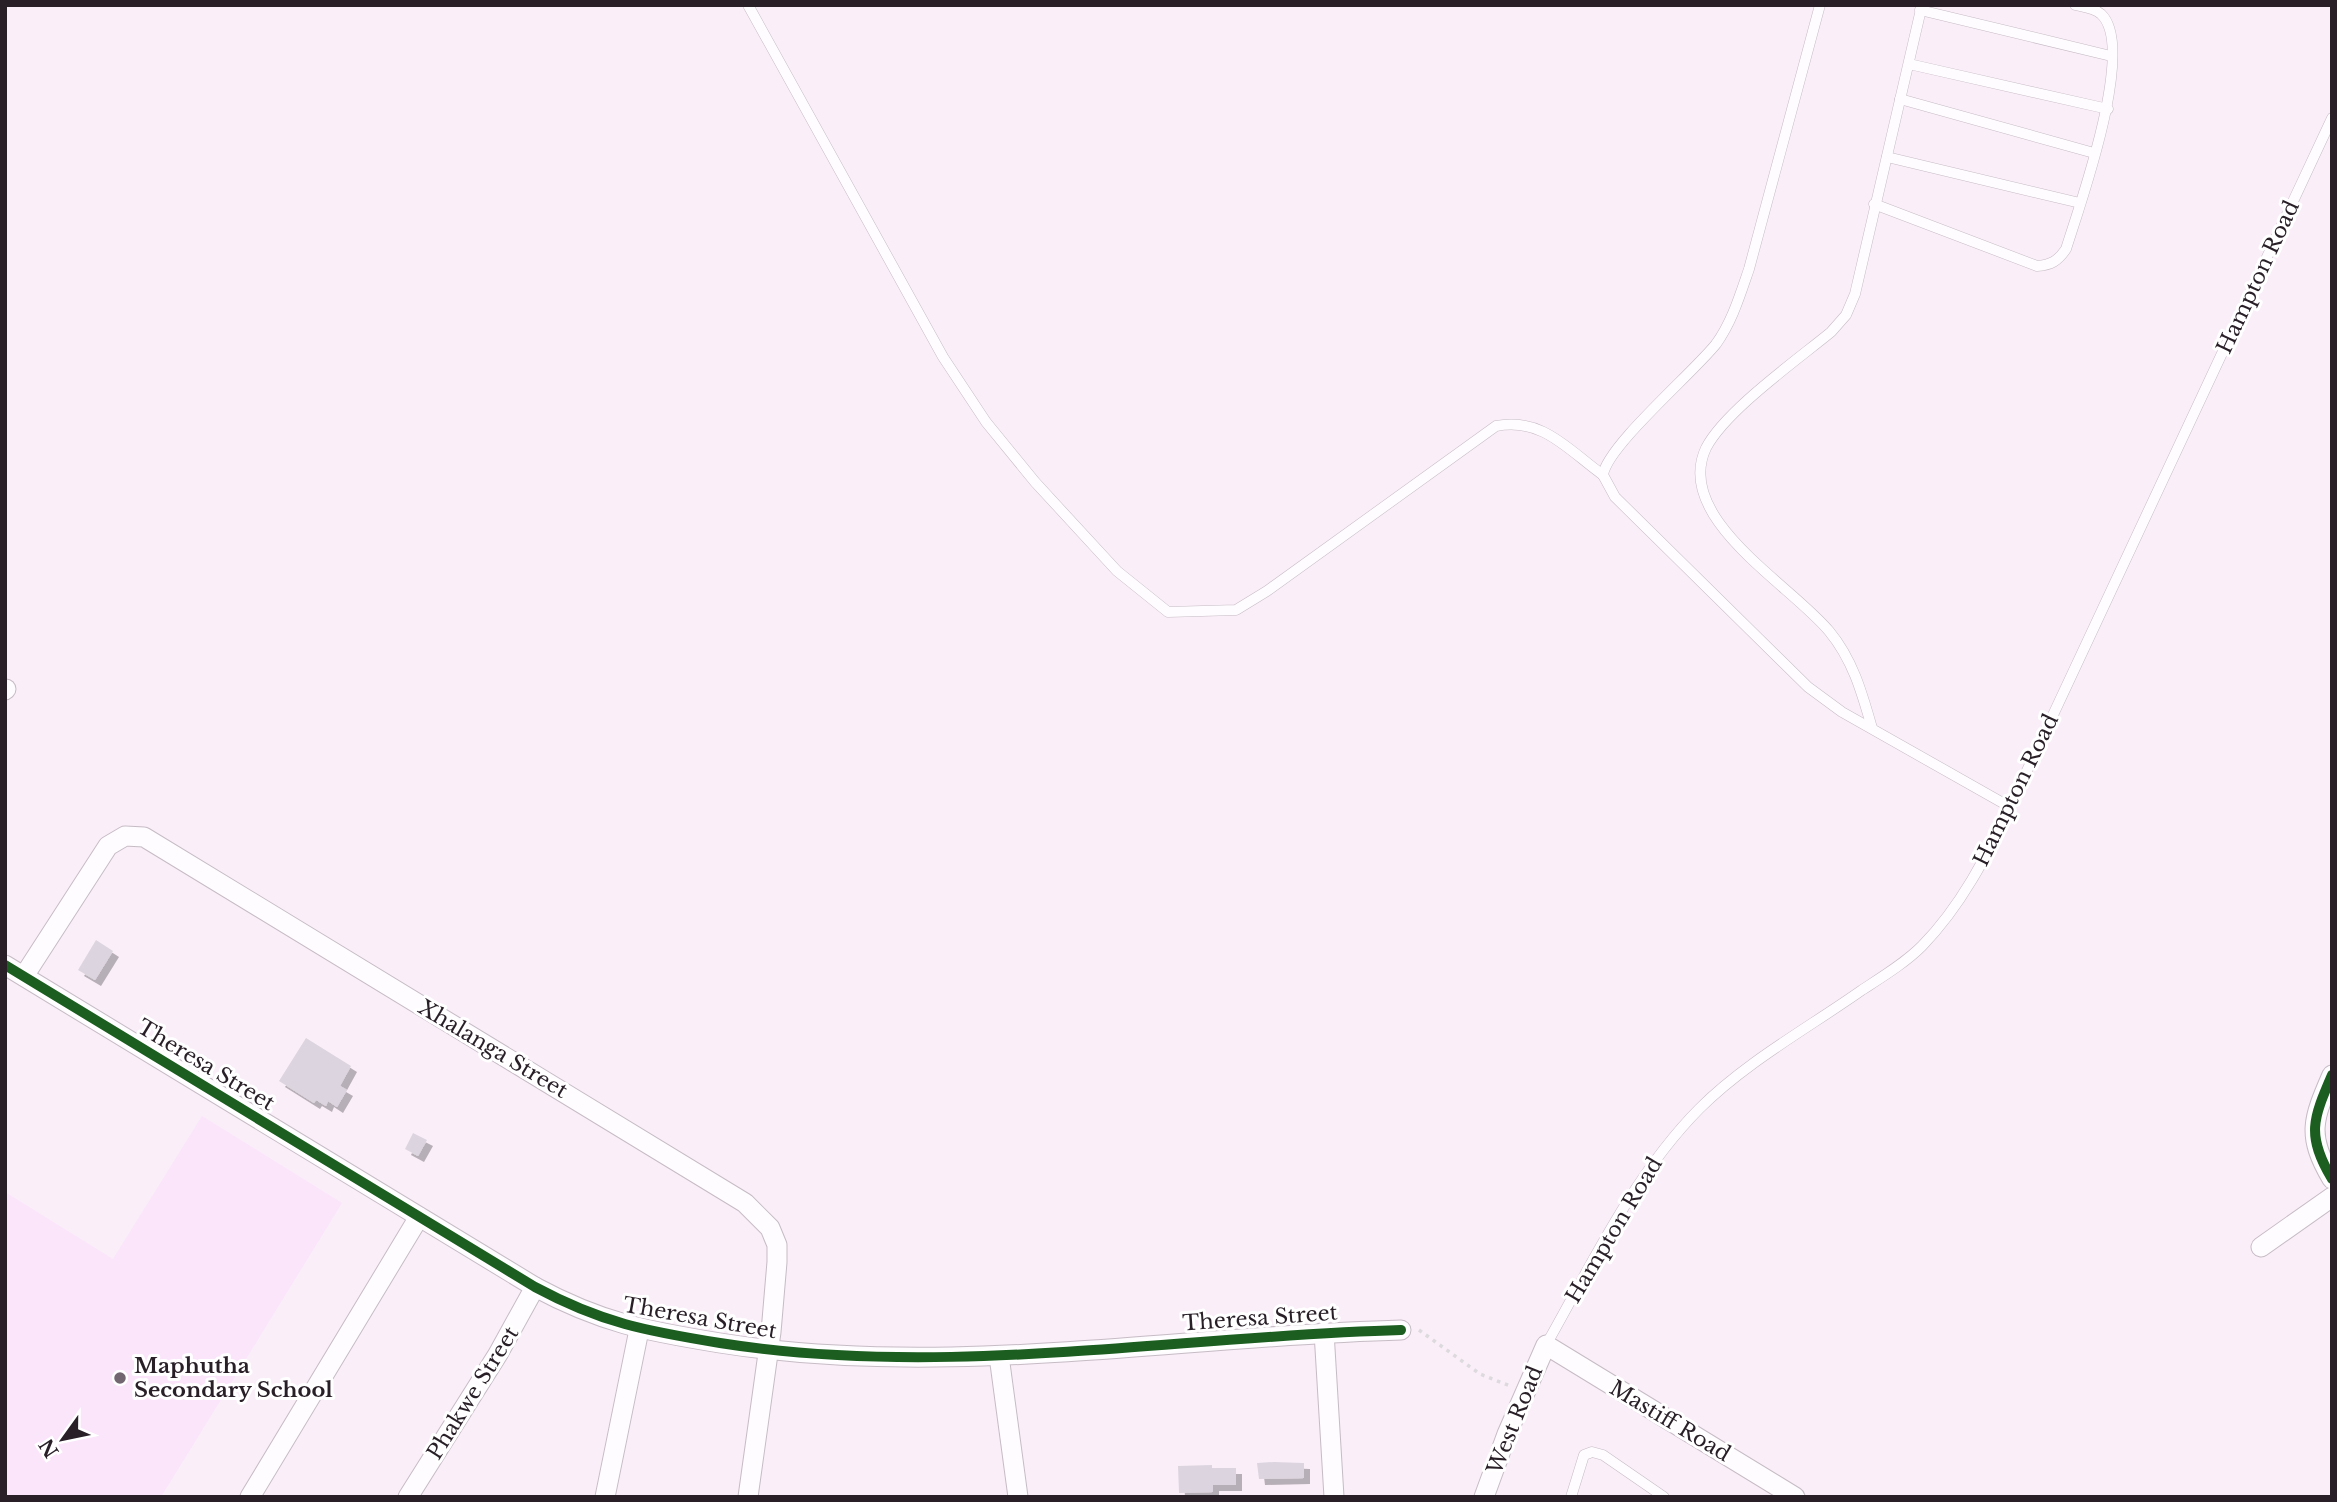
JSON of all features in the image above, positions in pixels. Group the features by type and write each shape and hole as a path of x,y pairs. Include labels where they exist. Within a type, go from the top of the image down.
{"street":[{"name":"Xhalanga Street","path":"24,976 108,846 133,835 156,843 745,1203 760,1215 770,1228 777,1254 768,1351 748,1497"},
{"name":"Theresa Street","path":"5,965 534,1287 574,1308 639,1330 768,1351 909,1360 1324,1332 1401,1330"},
{"path":"2332,1075 2315,1113 2313,1128 2319,1155 2332,1179"},
{"path":"2261,1247 2332,1198"},
{"path":"250,1497 419,1217"},
{"name":"Phakwe Street","path":"408,1497 498,1354 534,1287"},
{"path":"605,1497 639,1330"},
{"path":"1324,1332 1334,1496 1324,1497"},
{"name":"West Road","path":"1485,1497 1525,1389 1546,1345"},
{"name":"Mastiff Road","path":"1546,1345 1795,1497"},
{"path":"999,1356 1018,1497"}],"lane":[{"path":"748,5 943,357 986,422 1035,482 1117,571 1168,612 1236,610 1267,592 1496,426 1514,422 1530,425 1548,433 1603,475 1615,497 1808,687 1871,728 2010,807"},
{"path":"1603,475 1615,451 1691,373 1718,341 1735,310 1749,270 1819,5"},
{"path":"1874,204 2037,265 2047,265 2059,260 2066,249 2108,109 2111,56 2106,23 2100,13 2075,5"},
{"path":"1871,728 1860,685 1847,658 1811,613 1722,528 1704,500 1699,469 1707,447 1726,421 1831,332 1846,315 1855,294 1921,8 2111,56"},
{"path":"1909,64 2108,109"},
{"path":"1899,99 2094,153"},
{"name":"Hampton Road","path":"1546,1345 1637,1185 1670,1139 1701,1107 1742,1072 1921,947 1957,906 2010,807 2332,118"},
{"path":"1886,157 2080,203"},
{"path":"1571,1497 1584,1455 1592,1452 1603,1455 1664,1497"}],"path":[{"path":"1401,1330 1413,1328 1425,1332 1480,1374 1525,1389"}],"shaded area":[{"name":"Maphutha Secondary School","path":"202,1116 342,1203 161,1497 5,1497 5,1192 113,1259"}],"building":[{"path":"96,940 113,951 95,980 78,970"},
{"path":"306,1038 351,1066 340,1086 347,1090 337,1107 328,1101 326,1106 316,1100 314,1103 279,1081"},
{"path":"413,1133 427,1140 418,1156 405,1149"},
{"path":"1257,1463 1304,1463 1304,1478 1259,1479"},
{"path":"1212,1465 1212,1468 1236,1468 1236,1485 1213,1485 1213,1492 1179,1493 1178,1466"}],"cycle path":[{"path":"5,965 535,1287 582,1309 625,1324 720,1343 805,1353 890,1357 1060,1352 1401,1330"},
{"path":"2332,1075 2320,1104 2315,1127 2318,1150 2332,1179"}],"place":[{"name":"Maphutha Secondary School","path":"120,1378"}]}
